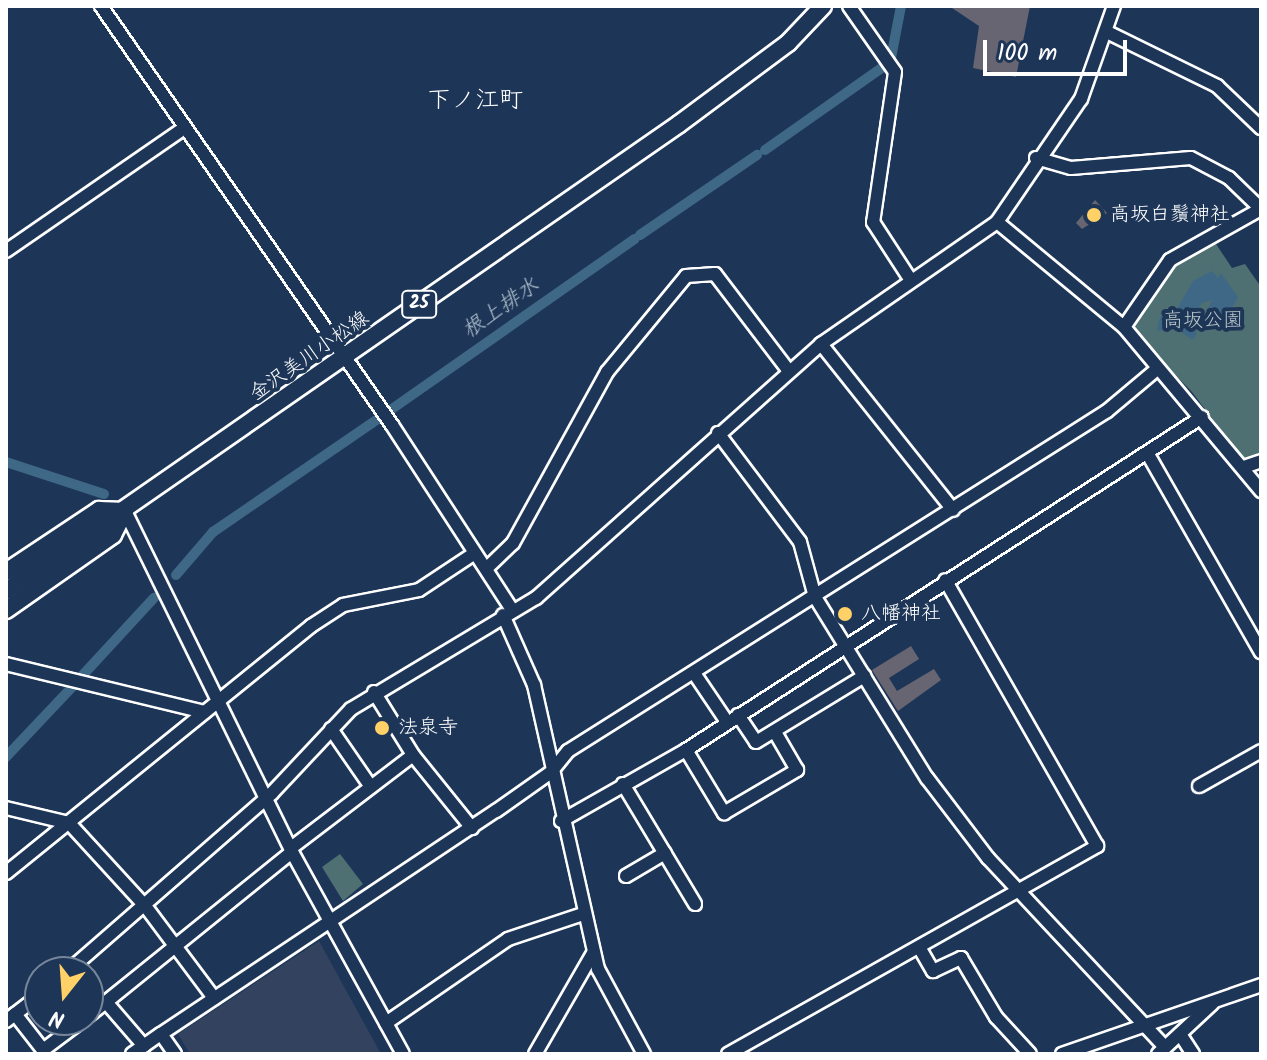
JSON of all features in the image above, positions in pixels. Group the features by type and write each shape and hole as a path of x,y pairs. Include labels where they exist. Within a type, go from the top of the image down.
{"main road":[{"name":"金沢美川小松線","path":"6,591 720,95 788,43 823,6"},
{"path":"6,572 99,510 125,511 113,535 6,610"}],"street":[{"path":"101,6 487,568 534,685 561,821 593,953 644,1054"},
{"path":"849,6 895,72 873,222 910,279"},
{"path":"86,956 146,907 266,798 331,729 374,692 507,612 536,598 821,344 910,279 997,222 1036,158 1081,99 1114,6"},
{"path":"1107,32 1217,86 1261,128"},
{"path":"6,251 183,129"},
{"path":"1036,158 1071,168 1191,158 1229,178 1261,209 1170,260 1124,327"},
{"path":"997,222 1124,327 1261,491"},
{"path":"487,568 513,543 607,372 686,276 715,274 789,371"},
{"path":"821,344 953,510"},
{"path":"132,1054 472,828 551,772 568,751 1107,411 1157,369"},
{"path":"561,821 686,750 945,580 1149,456 1202,417"},
{"path":"718,433 800,542 815,597 927,778 1019,891 1144,1025 1161,1051 1215,1002"},
{"path":"1149,456 1256,631 1261,652"},
{"path":"1244,467 1261,461"},
{"path":"125,511 328,921 403,1054"},
{"path":"6,873 218,698 343,605 419,590 475,553"},
{"path":"728,1054 1097,846 945,580"},
{"path":"6,664 204,712"},
{"path":"694,673 756,742 864,676"},
{"path":"374,692 413,755 472,828"},
{"path":"331,729 371,787"},
{"path":"686,750 724,813 797,770 775,732"},
{"path":"1199,786 1261,751"},
{"path":"144,1046 106,1002 174,944 413,755"},
{"path":"623,784 695,904"},
{"path":"6,808 69,823 146,907 214,998"},
{"path":"626,876 665,853"},
{"path":"386,1023 508,939 583,914"},
{"path":"919,947 933,971 961,958 996,1017 1030,1054"},
{"path":"535,1054 593,953"},
{"path":"1062,1054 1261,985"},
{"path":"161,1034 175,1054"},
{"path":"1180,1034 1193,1054"},
{"path":"29,1036 43,1050 62,1036"}],"shaded area":[{"path":"1212,271 1218,278 1221,273 1238,297 1231,310 1210,321 1206,312 1212,300 1202,303 1190,318 1197,334 1192,340 1174,326 1157,331 1160,317 1177,309 1193,281"},
{"path":"319,941 381,1054 190,1054 178,1034"}],"green space":[{"name":"高坂公園","path":"1214,241 1232,268 1245,264 1261,287 1261,459 1254,461 1242,458 1192,392 1136,335 1133,324 1172,268"},
{"path":"340,854 363,884 343,901 322,867"}],"building":[{"path":"949,6 1030,6 1016,77 973,68 979,26"},
{"name":"高坂白鬚神社","path":"1095,200 1107,213 1082,229 1076,223"},
{"path":"911,646 919,659 889,678 897,691 934,669 941,680 898,711 872,670"}],"waterway":[{"name":"根上排水","path":"891,58 901,6"},
{"name":"根上排水","path":"765,150 883,67"},
{"name":"根上排水","path":"640,235 757,155"},
{"name":"根上排水","path":"389,411 635,239"},
{"name":"根上排水","path":"176,575 213,532 381,417"},
{"path":"6,462 104,494"},
{"name":"根上排水","path":"81,677 154,598"},
{"name":"根上排水","path":"6,757 77,682"}],"place":[{"name":"高坂白鬚神社","path":"1094,215"},
{"name":"八幡神社","path":"845,614"},
{"name":"法泉寺","path":"382,728"}],"district":[{"name":"下ノ江町","path":"475,101"}]}
